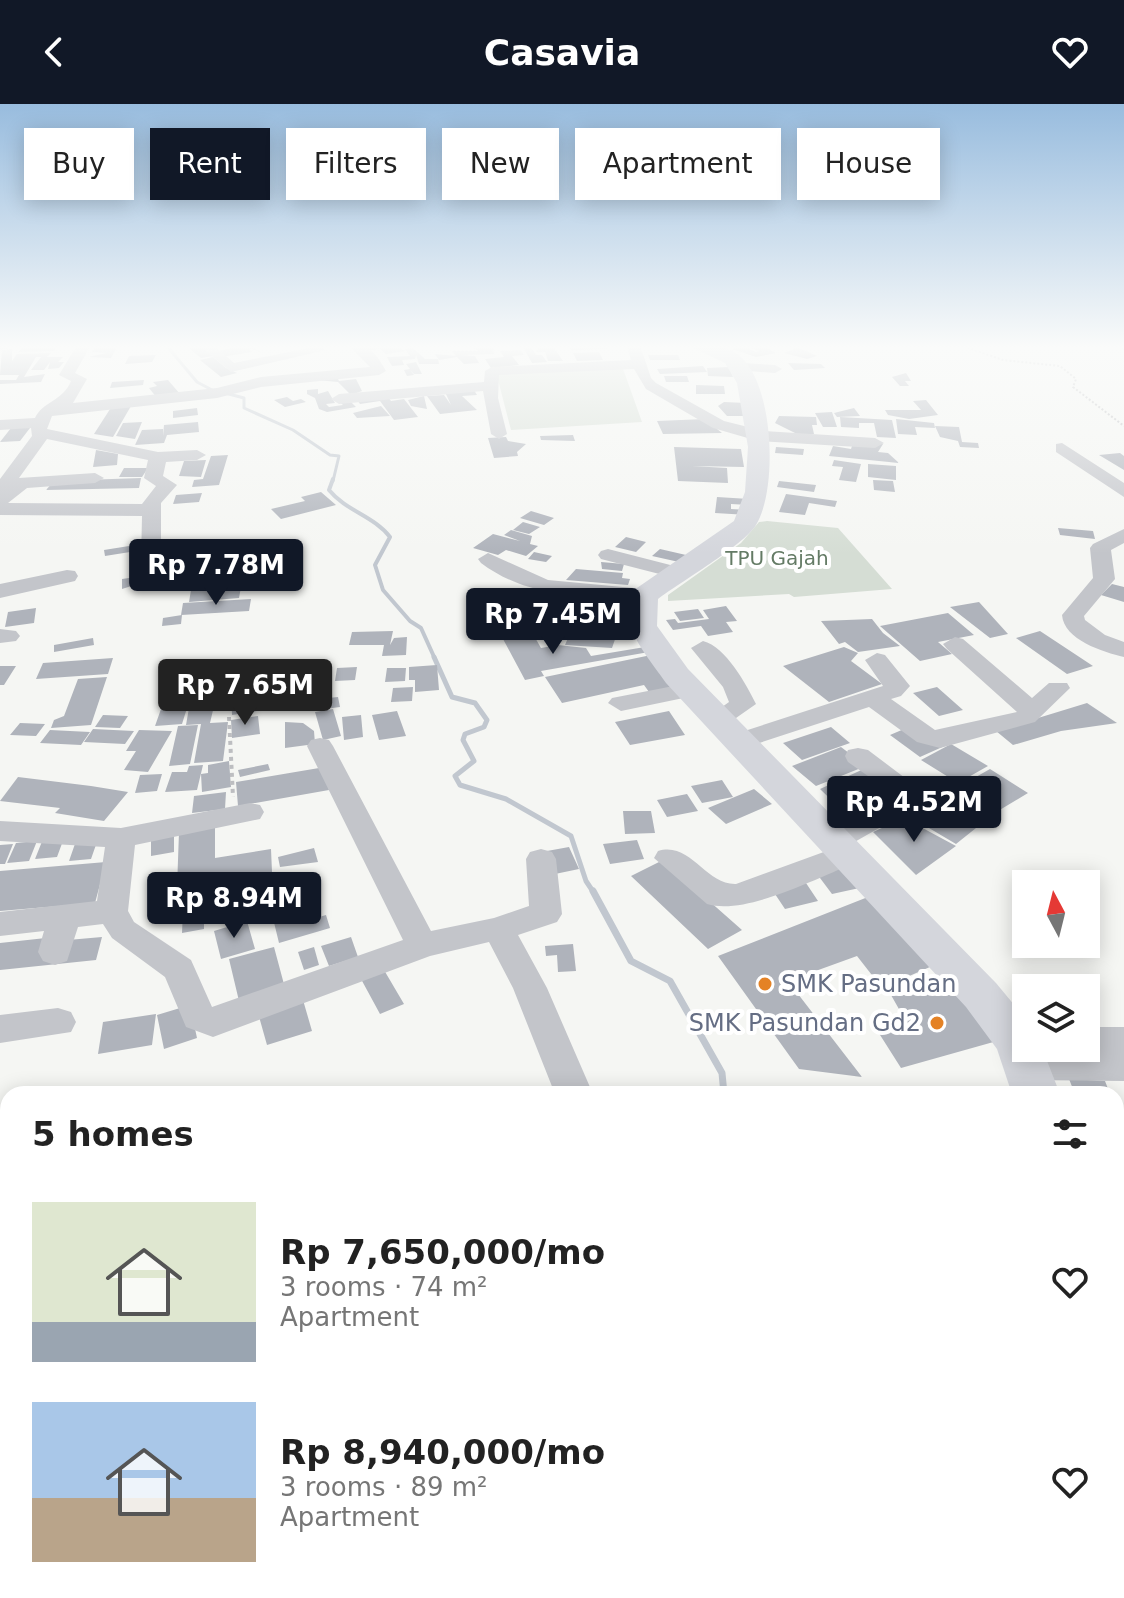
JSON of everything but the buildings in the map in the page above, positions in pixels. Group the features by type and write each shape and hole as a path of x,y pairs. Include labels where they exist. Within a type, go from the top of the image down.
{"main road":[{"path":"756,415 758,434 753,513 744,525 644,596 643,626 689,690 843,847 981,995 1012,1039"}],"street":[{"path":"0,492 41,429 45,415"},
{"path":"495,415 499,434"},
{"path":"700,415 719,425 758,434 852,435 875,443"},
{"path":"0,425 41,429 158,457 197,455"},
{"path":"1062,448 1124,491"},
{"path":"151,562 152,502 168,485 153,478 158,457"},
{"path":"0,500 22,483 95,478"},
{"path":"0,509 151,510"},
{"path":"1124,535 1100,548 1114,582 1073,615 1074,623 1097,640 1124,650"},
{"path":"608,555 675,572"},
{"path":"488,559 504,570 543,587 644,596"},
{"path":"0,591 67,576"},
{"path":"0,609 43,600"},
{"path":"955,644 1034,712"},
{"path":"703,648 734,685 743,704 728,731"},
{"path":"728,731 873,698 898,686 877,660"},
{"path":"873,698 936,740 1006,724 1034,712 1058,688"},
{"path":"621,703 689,690"},
{"path":"320,746 422,946"},
{"path":"669,858 718,896 738,895 843,847 915,796 858,756"},
{"path":"0,831 121,838 242,814"},
{"path":"121,838 112,911 123,930 179,969 198,1017 213,1023 422,946 477,931 499,930 518,920 546,914 541,859"},
{"path":"0,924 112,911"},
{"path":"55,952 64,917"},
{"path":"499,930 530,988 571,1086"},
{"path":"0,1029 58,1022"},
{"path":"1100,1042 1124,1042"},
{"path":"1059,1062 1124,1066"}],"path":[{"path":"229,717 242,814"}],"green space":[{"path":"507,415 639,415 642,422 511,430"},
{"name":"TPU Gajah","path":"759,522 838,528 892,589 794,597 789,594 668,601 668,595 741,543"}],"waterway":[{"path":"259,415 293,430 330,455 339,456 333,481"},
{"path":"333,479 329,490 390,537 375,565 383,590 410,621 421,628 435,659"},
{"path":"434,657 452,697 475,703 487,720 484,727 465,734 463,740 474,761 455,776 460,785 506,799 571,836 586,881 594,893"},
{"path":"593,891 631,961 670,981 722,1073 723,1086"}],"place":[{"name":"SMK Pasundan","path":"765,984"},
{"name":"SMK Pasundan Gd2","path":"937,1023"}]}
